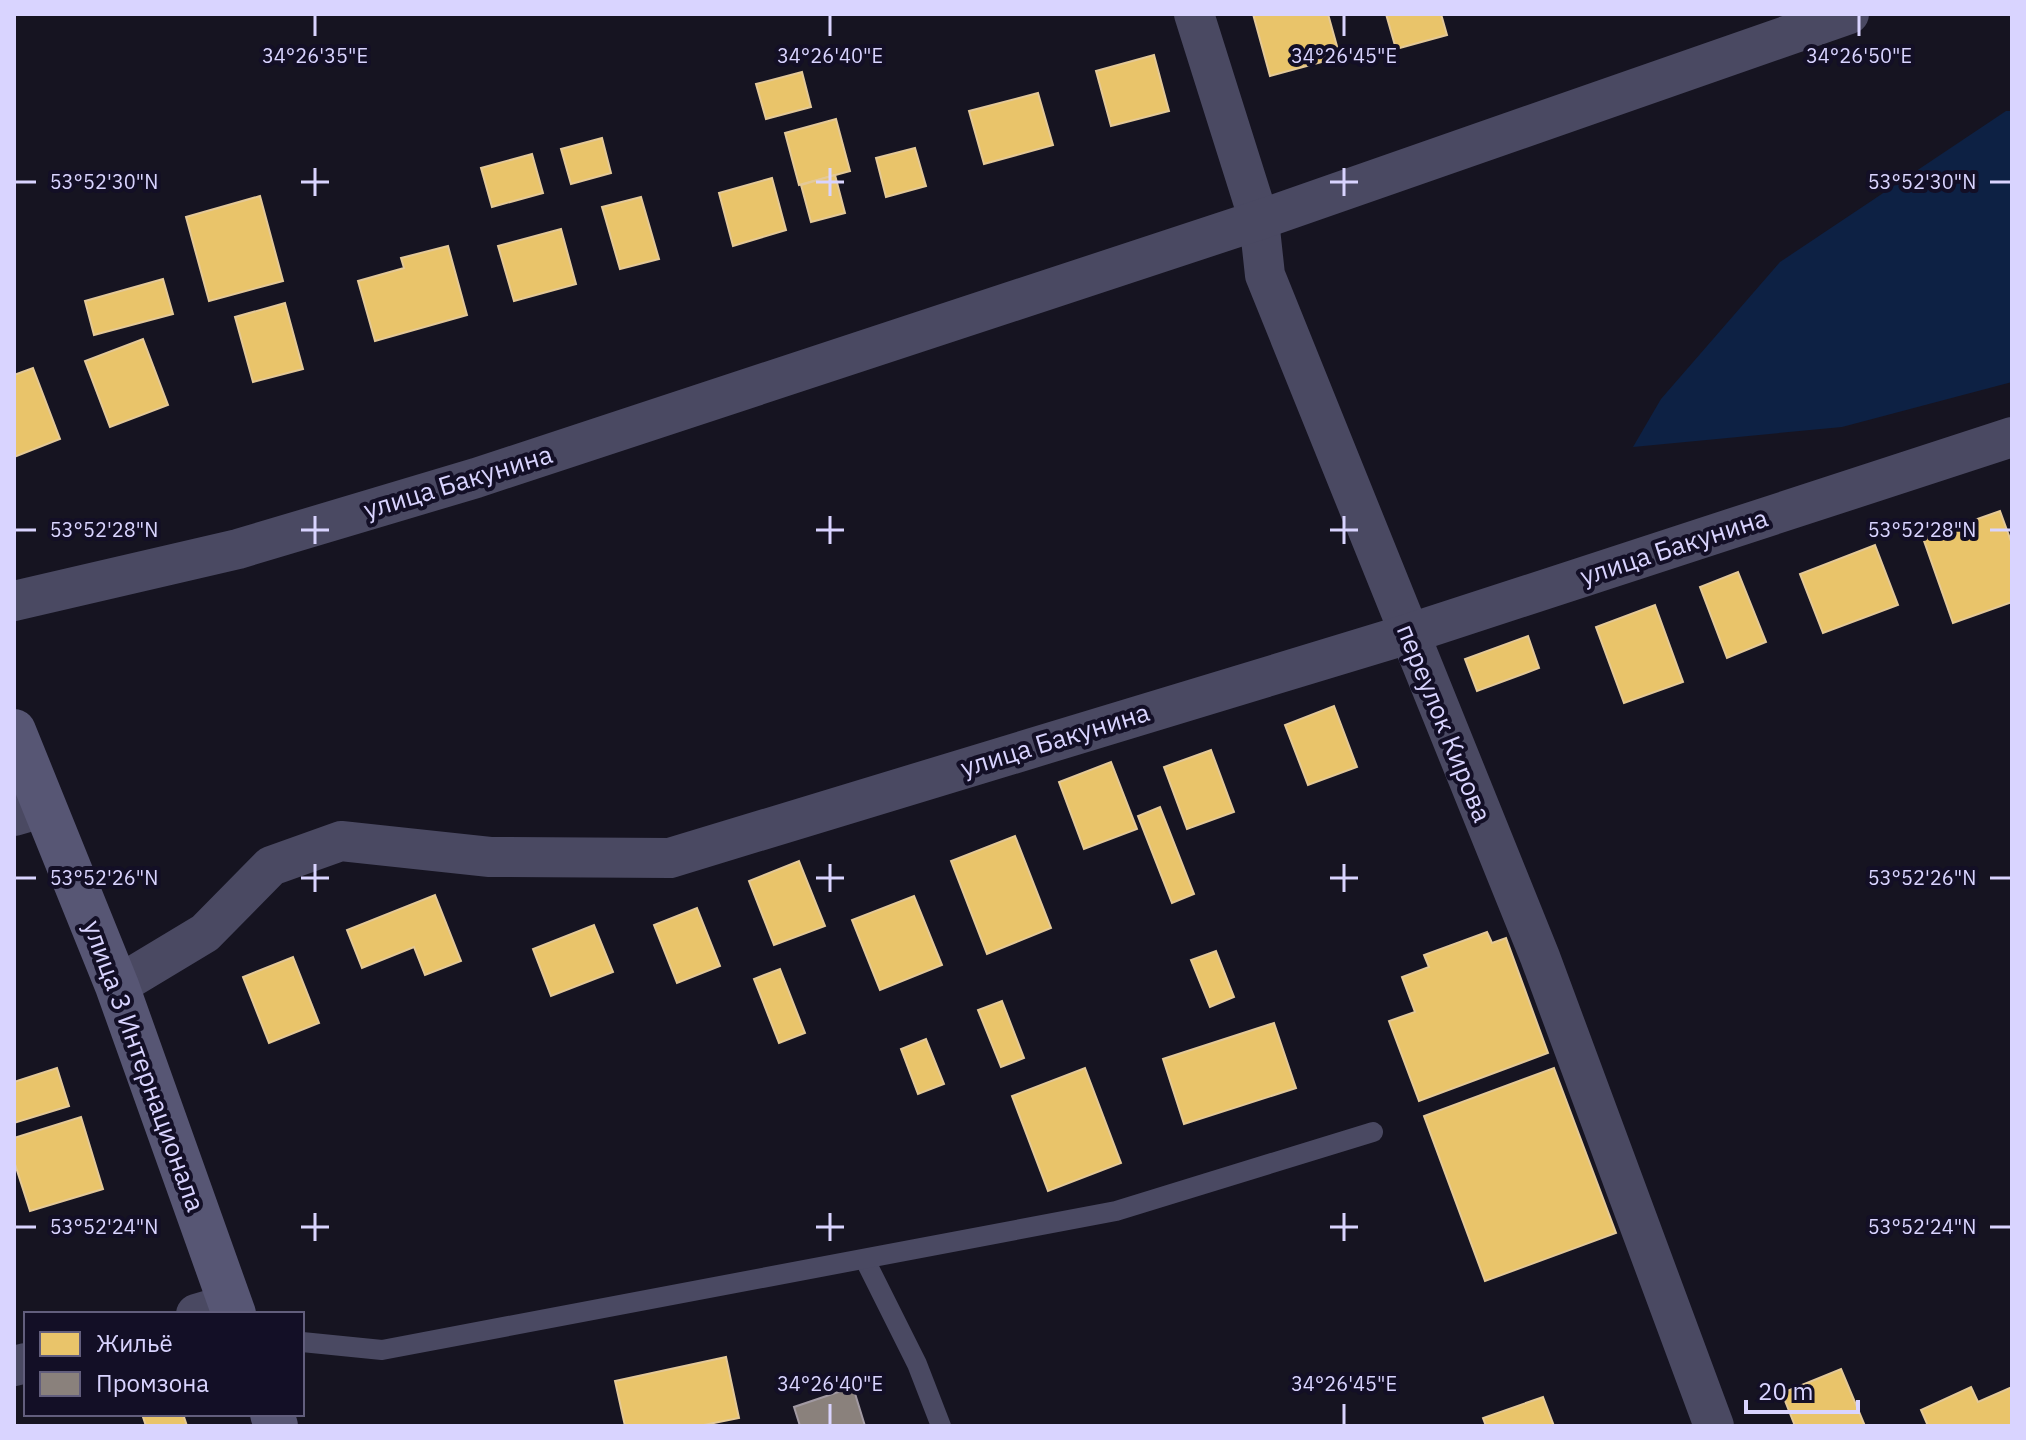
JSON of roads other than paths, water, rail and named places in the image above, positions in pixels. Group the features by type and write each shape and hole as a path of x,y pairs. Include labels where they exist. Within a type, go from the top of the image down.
{"street":[{"name":"переулок Кирова","path":"1194,14 1259,220 1265,275 1540,957 1714,1426"},
{"name":"улица Бакунина","path":"14,601 238,549 476,478 1259,220 1849,14"},
{"name":"улица Бакунина","path":"117,986 205,933 271,866 341,841 490,857 670,858 1408,634 2012,437"},
{"name":"улица 3 Интернационала","path":"14,731 30,812 117,986 220,1311"}],"lane":[{"path":"304,1342 382,1350 1116,1211 1373,1132"},
{"path":"865,1260 917,1364 941,1426"}],"water":[{"path":"2006,111 2012,111 2012,382 1842,427 1633,447 1661,399 1780,262"}]}
